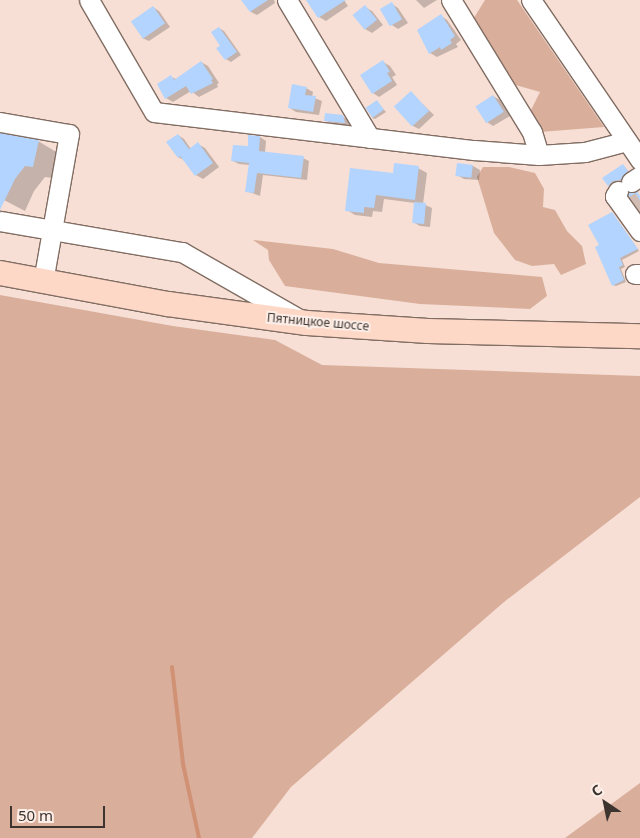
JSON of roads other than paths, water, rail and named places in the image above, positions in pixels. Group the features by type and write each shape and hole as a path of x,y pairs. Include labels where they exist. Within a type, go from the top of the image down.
{"main road":[{"name":"Пятницкое шоссе","path":"0,273 168,304 307,324 428,331 640,336"}],"street":[{"path":"89,0 154,112 370,138 539,155 585,152 627,141"},
{"path":"287,0 370,138"},
{"path":"451,0 532,132 539,155"},
{"path":"531,0 640,160"},
{"path":"0,122 69,134 43,282"},
{"path":"630,183 615,196 627,209 640,231"},
{"path":"0,220 182,252 307,324"}],"waterway":[{"path":"172,667 183,764 199,838"}],"tunnel":[{"path":"630,207 640,201"}]}
